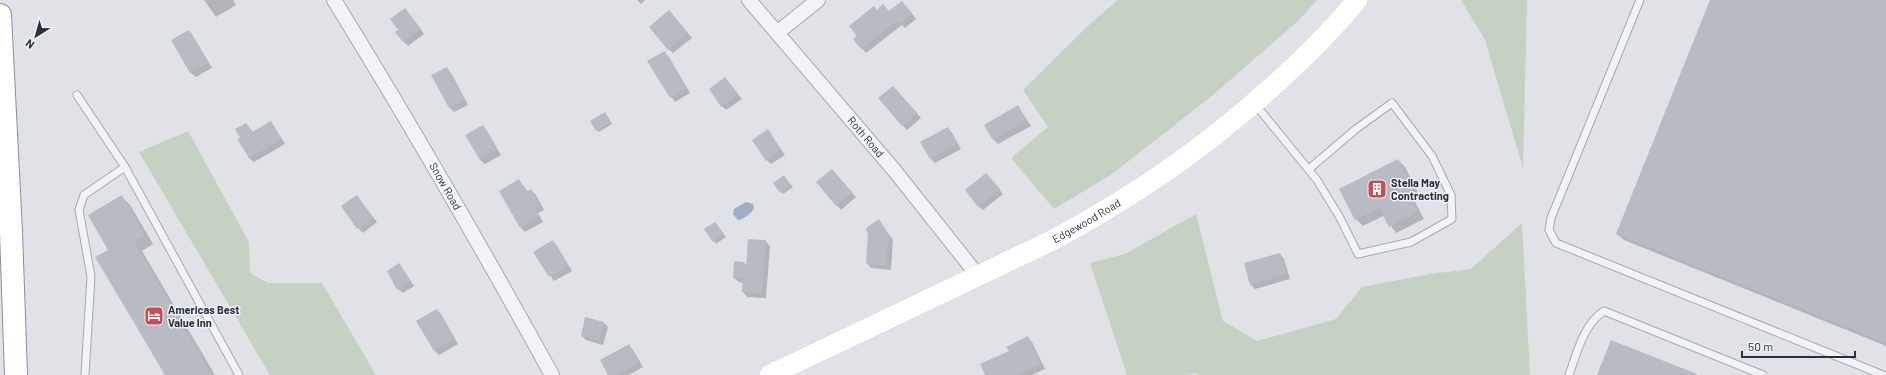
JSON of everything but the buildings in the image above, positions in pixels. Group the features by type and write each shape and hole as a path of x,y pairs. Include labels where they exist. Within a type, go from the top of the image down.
{"highway":[{"path":"0,15 11,224 16,375"}],"street":[{"name":"Snow Road","path":"334,0 385,82 461,212 552,375"},
{"name":"Roth Road","path":"749,0 894,170 978,277"},
{"path":"777,33 818,0"},
{"name":"Edgewood Road","path":"770,375 978,277 1090,221 1147,186 1190,155 1254,103 1312,49 1357,0"}],"lane":[{"path":"1640,0 1551,218 1549,230 1556,243 1883,375"},
{"path":"77,95 125,166 239,375"},
{"path":"1254,103 1309,169 1339,216 1358,254 1411,242 1452,219 1451,195 1432,156 1392,103 1356,129 1309,169"},
{"path":"85,375 91,276 79,210 84,195 125,166"},
{"path":"1569,375 1587,328 1596,316 1604,311 1763,375"}],"green space":[{"path":"1118,0 1317,0 1299,20 1213,95 1112,174 1054,209 1011,158 1048,127 1023,90 1093,21"},
{"path":"1461,0 1527,0 1523,168 1485,40"},
{"path":"188,131 249,242 250,273 268,283 322,283 376,375 270,375 139,152"},
{"path":"1196,214 1223,321 1257,341 1336,319 1362,287 1430,274 1471,269 1522,223 1530,375 1198,375 1196,373 1187,375 1127,375 1090,263 1125,254"}],"water":[{"path":"746,202 753,204 754,208 748,216 738,220 733,214 734,209"}],"place":[{"name":"Stella May Contracting","path":"1377,189"},
{"name":"Americas Best Value Inn","path":"154,316"}]}
